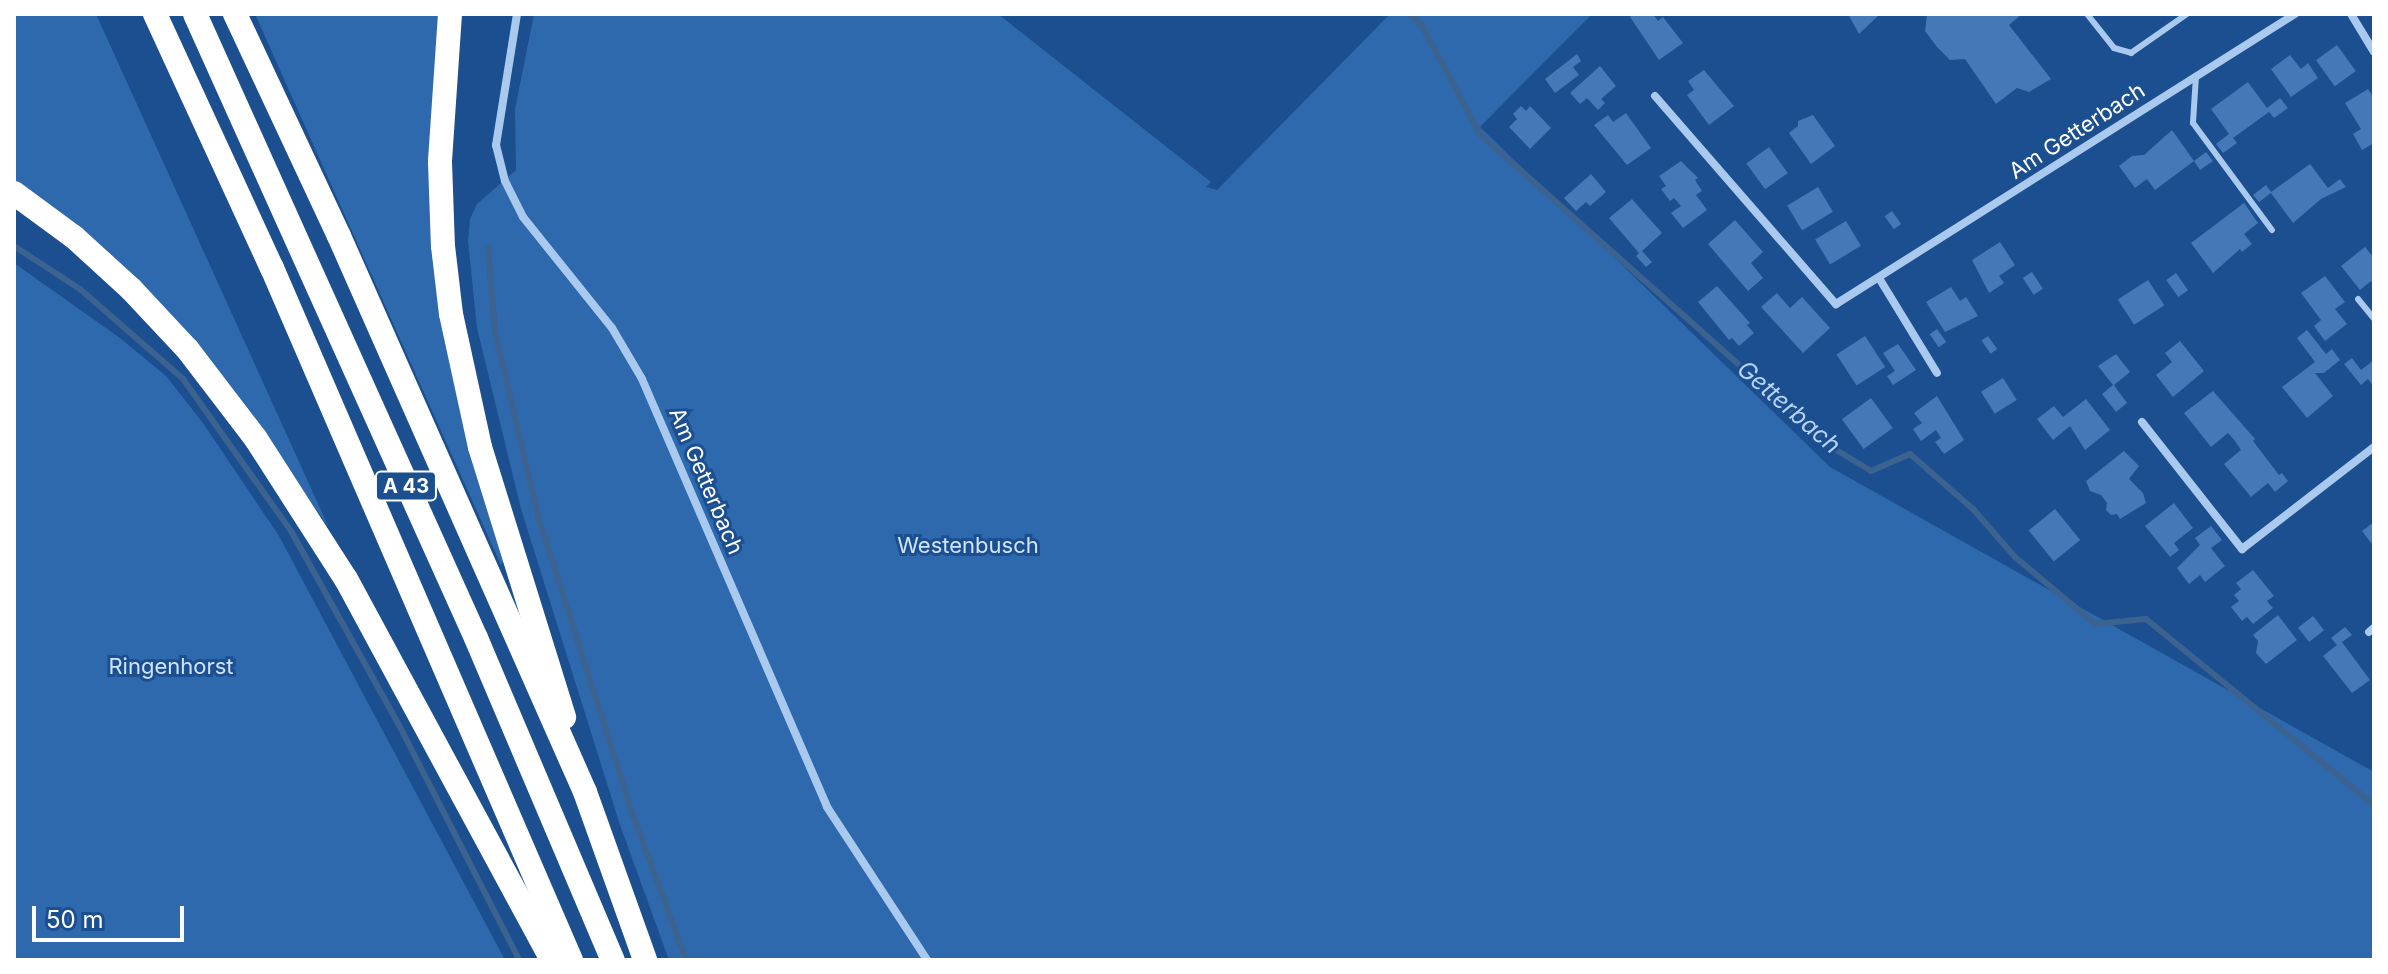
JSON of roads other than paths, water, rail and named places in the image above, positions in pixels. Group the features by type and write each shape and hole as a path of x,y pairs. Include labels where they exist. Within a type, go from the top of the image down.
{"highway":[{"name":"A 43","path":"155,14 279,283 467,712 571,960"},
{"name":"A 43","path":"195,14 476,638 613,960"},
{"path":"235,14 339,236 585,792"},
{"path":"450,14 440,118 440,204 447,285 459,359 491,486 550,668 585,792 645,960"},
{"path":"14,193 74,237 131,289 188,350 256,439 346,579 552,960"}],"street":[{"name":"Am Getterbach","path":"517,14 496,145 505,181 523,217 612,328 635,366 827,807 927,960"},
{"name":"Am Getterbach","path":"1655,96 1836,304 2295,14"},
{"path":"2351,14 2374,52"},
{"path":"1879,278 1937,373"},
{"path":"2142,422 2242,549 2374,447"}],"lane":[{"path":"2087,14 2114,48 2124,53 2141,49 2187,14"},
{"path":"2196,76 2193,123 2272,230"},
{"path":"2358,299 2374,319"}],"waterway":[{"name":"Getterbach","path":"1410,14 1422,26 1480,134 1833,448 1871,471 1910,454 1973,509 2015,557 2095,624 2146,619 2374,805"},
{"path":"14,246 80,289 183,379 291,531 399,725 519,960"},
{"path":"488,248 495,331 538,516 633,815 686,960"}],"park label":[{"name":"Westenbusch","path":"968,546"},
{"name":"Ringenhorst","path":"171,667"}]}
